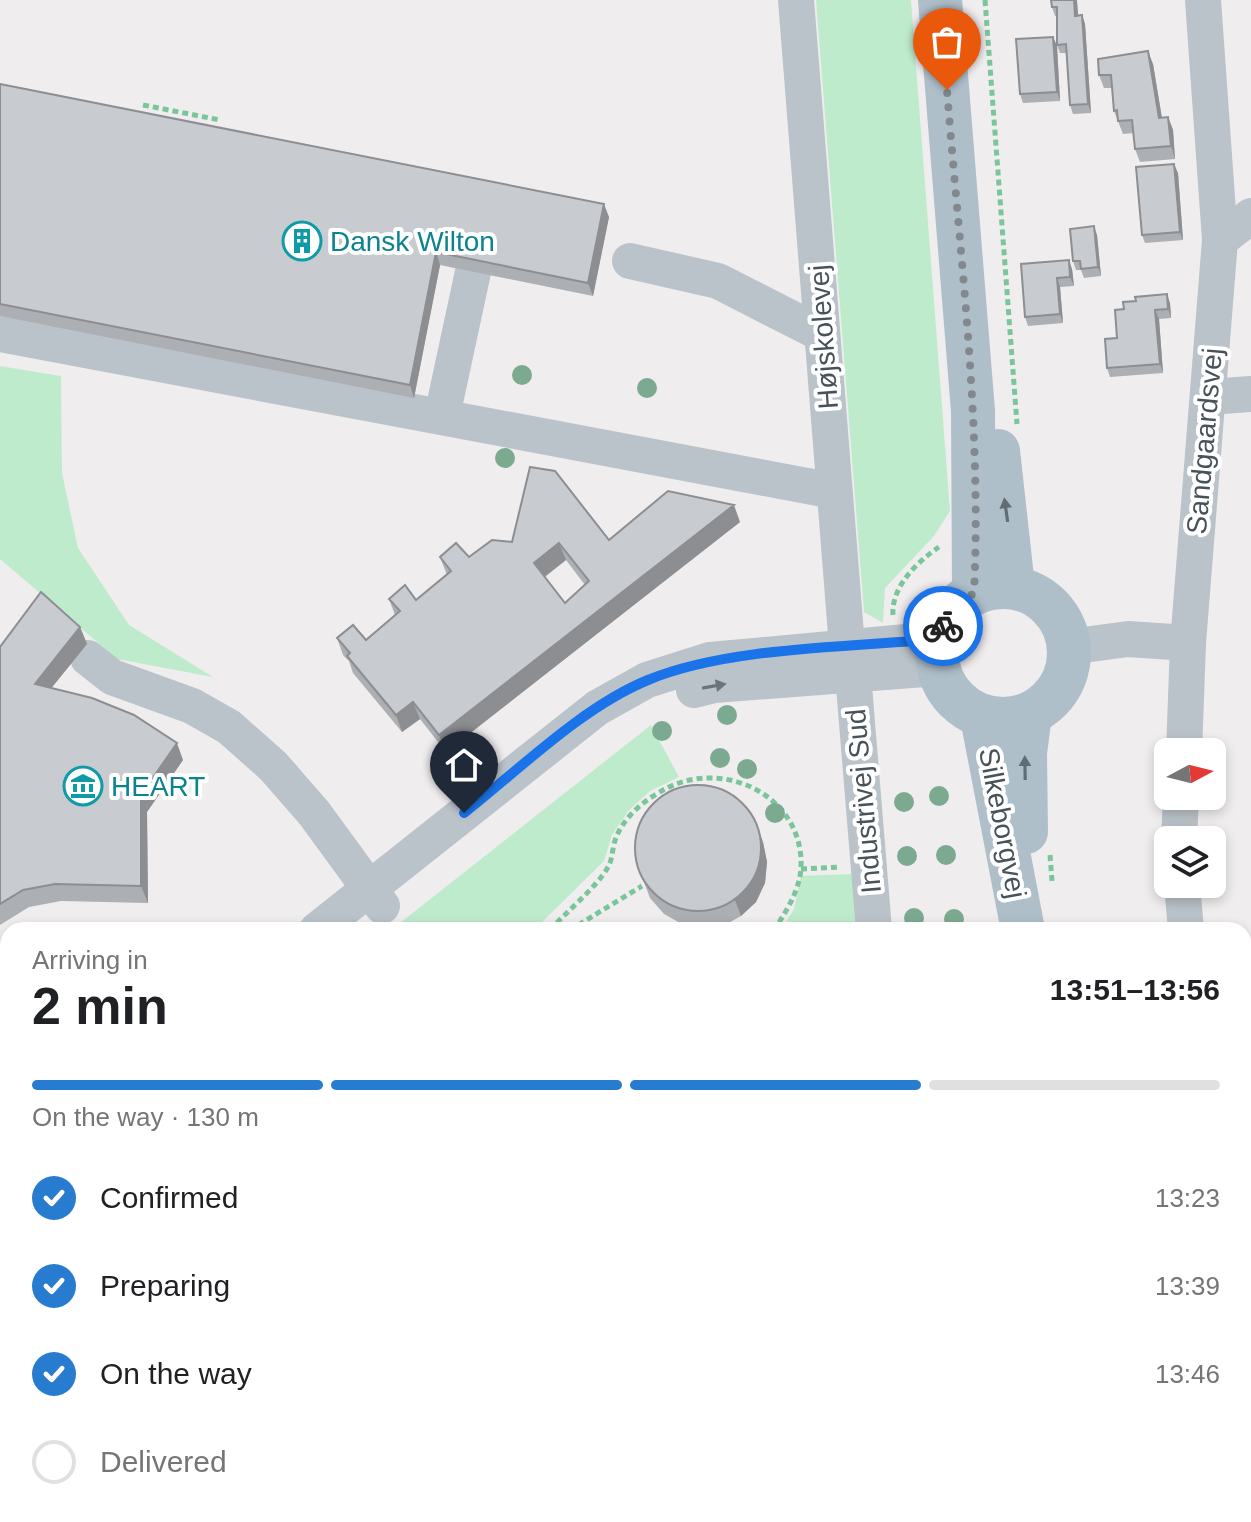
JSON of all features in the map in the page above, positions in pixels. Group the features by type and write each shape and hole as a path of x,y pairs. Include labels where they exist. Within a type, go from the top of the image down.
{"main road":[{"path":"940,0 973,411 994,590"},
{"path":"962,0 993,411 994,590"},
{"path":"994,590 1034,594 1050,605 1062,621 1069,647 1062,684 1051,700 1030,714 1002,720 982,717 958,703 924,650 957,605 994,590"},
{"name":"Silkeborgvej","path":"1025,922 1025,753 1030,714"},
{"name":"Silkeborgvej","path":"982,717 1023,922"}],"street":[{"name":"Højskolevej","path":"796,0 850,660"},
{"name":"Sandgaardsvej","path":"1185,738 1188,643 1220,240 1203,0"},
{"path":"1220,240 1251,216"},
{"path":"630,261 718,281 822,334"},
{"path":"434,414 464,270"},
{"path":"0,334 834,491"},
{"path":"1208,397 1251,394"},
{"path":"1069,647 1128,639 1188,643"},
{"path":"850,660 924,650"},
{"path":"331,922 375,897 605,729 655,702 714,685 924,650"},
{"path":"88,658 112,677 192,706 229,727 284,778 375,897"},
{"name":"Industrivej Sud","path":"850,660 873,922"},
{"path":"357,922 375,897"},
{"path":"1183,898 1185,922"}],"path":[{"path":"985,0 1017,427"},
{"path":"143,105 220,120"},
{"path":"924,650 892,612 895,596 926,556 943,544"},
{"path":"557,922 608,867 616,835 640,805 668,787 696,778 728,777 757,786 777,807 796,837 801,869 790,906 779,922"},
{"path":"583,922 642,886"}],"green space":[{"path":"816,0 911,0 950,511 934,536 885,588 883,623 864,612"},
{"path":"0,366 61,376 62,473 78,548 129,625 213,677 117,659 0,559"},
{"path":"651,725 679,777 650,791 629,810 612,835 604,861 542,922 401,922"},
{"path":"854,874 857,922 786,922 794,909 801,876"}],"building":[{"path":"1051,0 1074,0 1075,16 1082,15 1088,104 1070,105 1066,44 1057,45 1057,7 1052,7"},
{"path":"1053,37 1057,92 1020,94 1016,39"},
{"path":"1148,51 1159,118 1168,117 1171,146 1135,149 1132,120 1118,121 1117,110 1114,111 1111,75 1099,75 1098,59"},
{"name":"Dansk Wilton","path":"0,84 604,204 588,283 436,252 410,385 0,304"},
{"path":"1174,164 1180,232 1142,235 1136,167"},
{"path":"1094,226 1098,267 1081,269 1080,261 1073,261 1070,229"},
{"path":"1069,260 1070,277 1057,278 1060,314 1025,317 1021,264"},
{"path":"1167,294 1168,309 1155,310 1160,364 1107,368 1105,339 1117,338 1115,310 1124,309 1123,302 1136,301 1135,297"},
{"path":"530,467 555,471 609,540 668,491 734,505 439,735 413,702 396,715 347,656 350,653 337,638 353,625 366,640 400,611 389,599 405,585 416,600 451,571 440,557 456,543 469,557 492,540 512,542","holes":["559,543 589,581 565,603 534,563"]},
{"name":"HEART","path":"41,592 80,627 35,684 92,698 134,715 177,743 141,795 141,886 55,884 23,890 0,904 0,647"},
{"path":"698,785 722,790 742,804 756,824 761,848 756,872 742,892 722,906 698,911 674,906 654,892 640,872 635,848 640,824 654,804 674,790"}],"way so far":[{"path":"943,626 957,605 974,593 976,553 973,411 947,90"}],"place":[{"name":"Dansk Wilton","path":"302,241"},
{"name":"HEART","path":"83,786"}],"route":[{"path":"464,813 597,708 647,680 710,660 938,639 943,626"}]}
